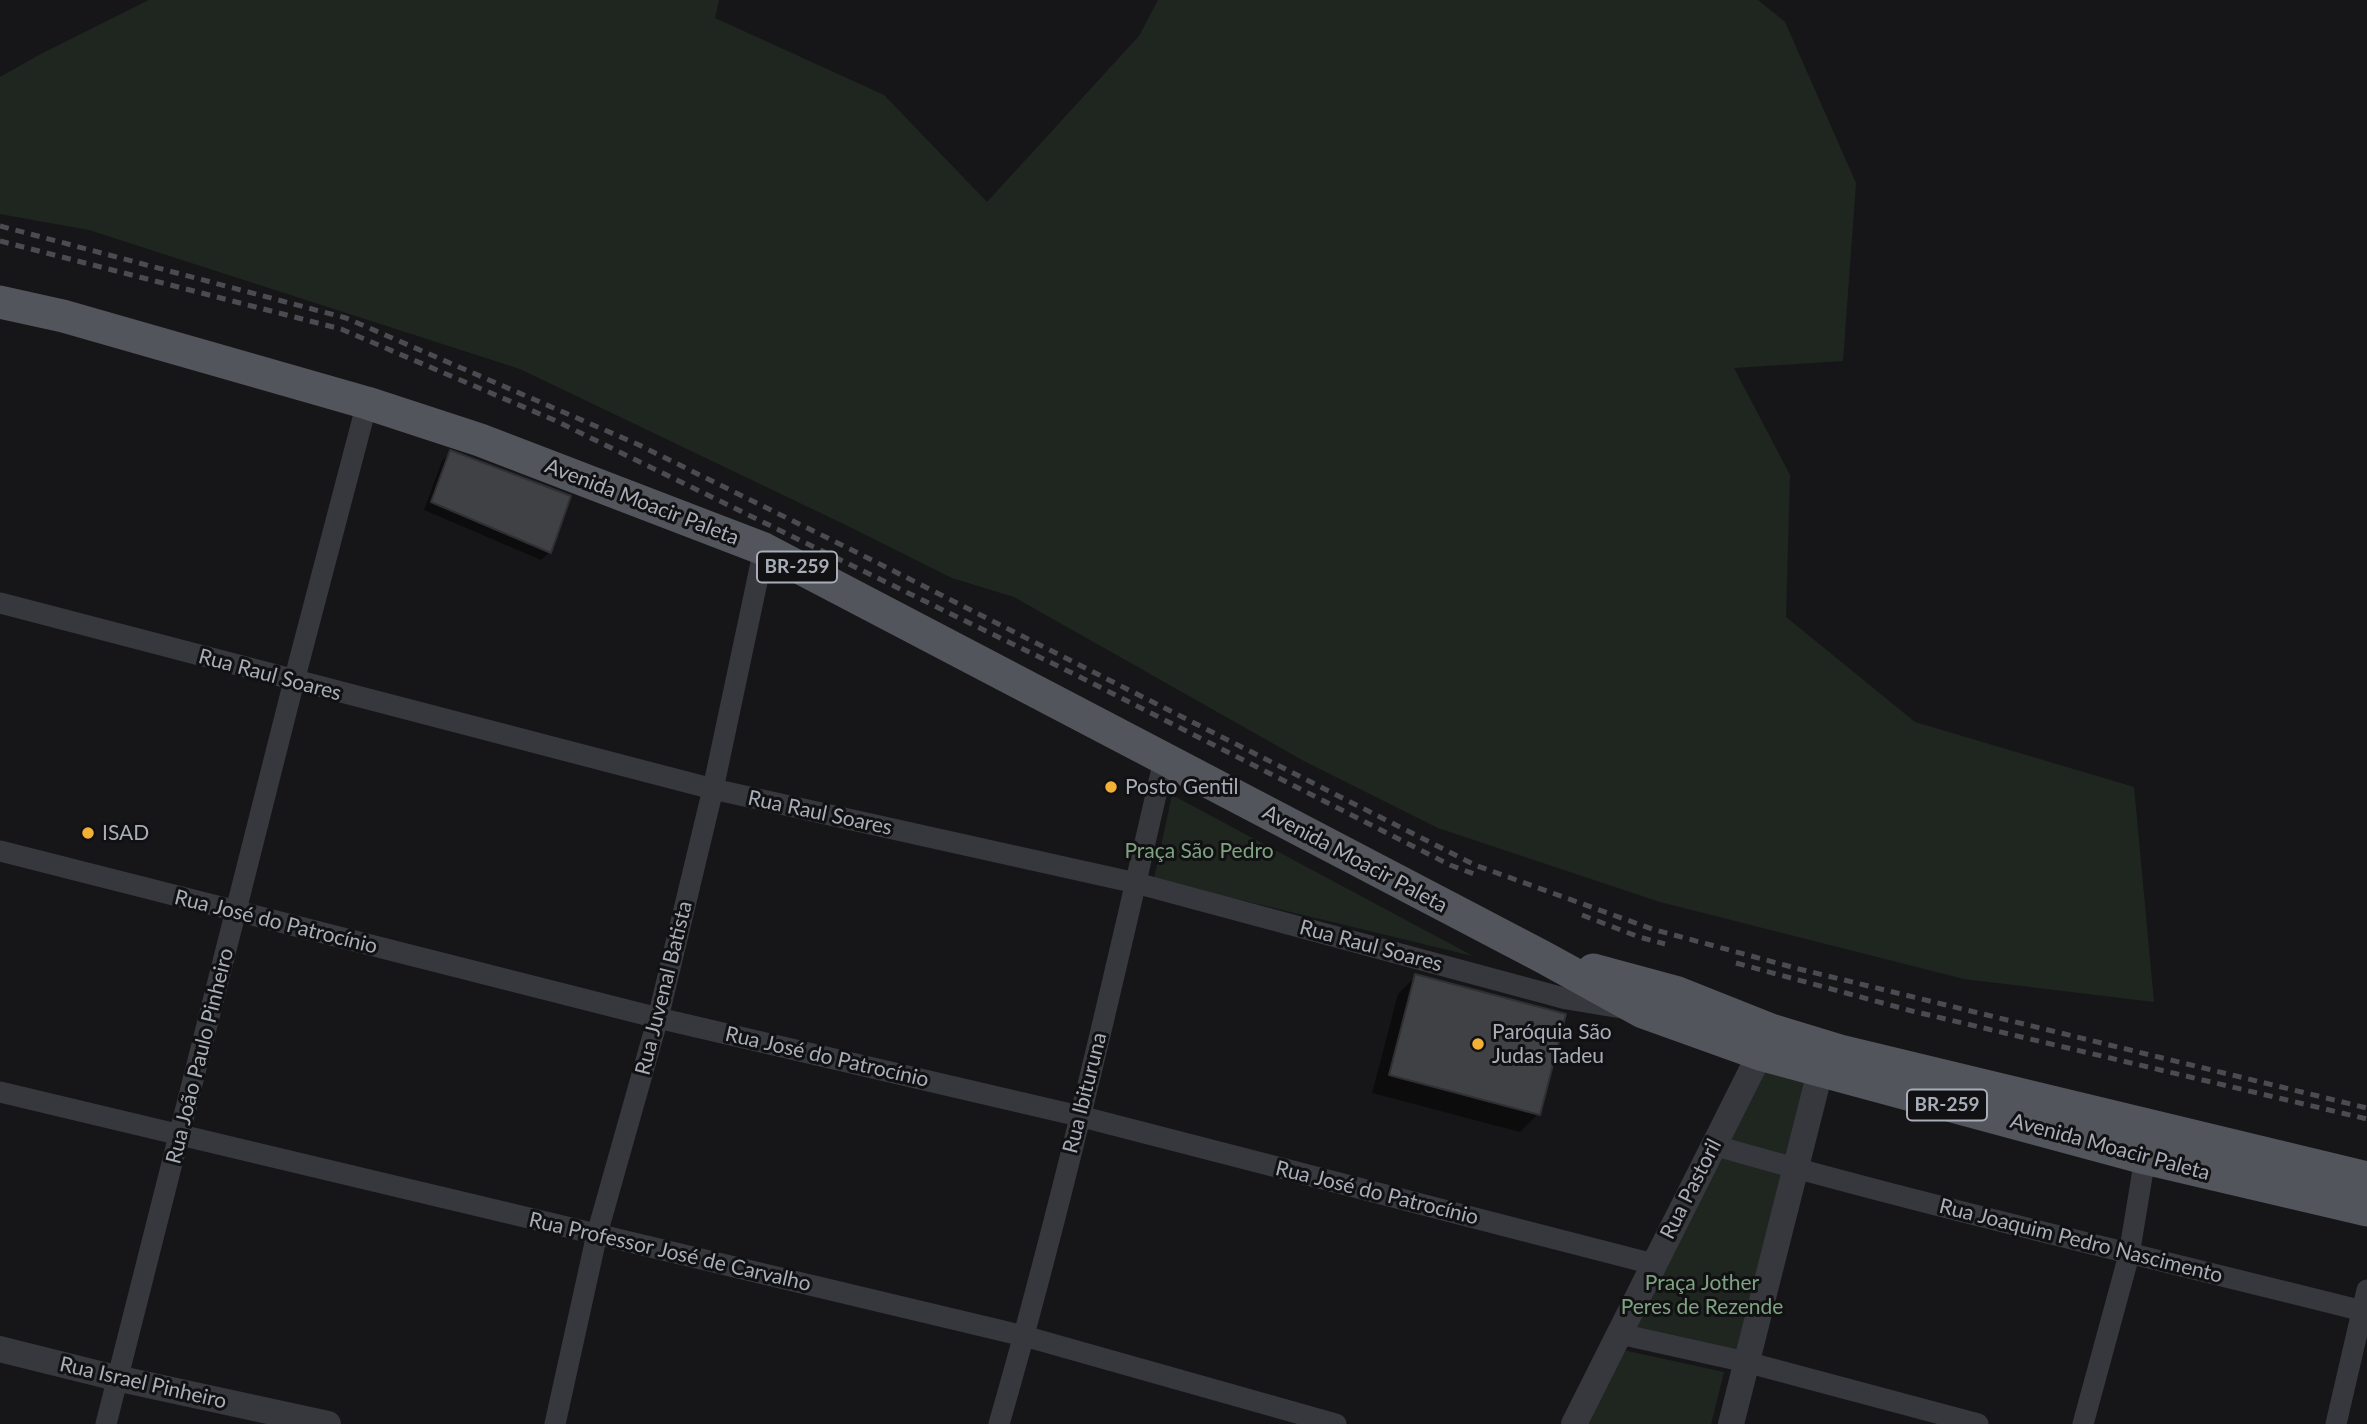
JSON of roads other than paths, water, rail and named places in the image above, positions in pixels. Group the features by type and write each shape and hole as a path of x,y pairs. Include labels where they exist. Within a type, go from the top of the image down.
{"main road":[{"name":"Avenida Moacir Paleta","path":"0,302 76,319 368,403 480,440 764,549 1643,1012 1823,1058 2145,1158 2367,1210"},
{"name":"Avenida Moacir Paleta","path":"1543,957 1678,993 1766,1042"},
{"name":"Avenida Moacir Paleta","path":"1823,1058 2367,1178"}],"street":[{"name":"Rua João Paulo Pinheiro","path":"106,1424 294,681 368,403"},
{"name":"Rua Juvenal Batista","path":"555,1424 597,1234 658,1018 713,789 764,549"},
{"name":"Rua Raul Soares","path":"0,603 713,789 1136,883 1567,999 1643,1012"},
{"name":"Rua Ibituruna","path":"999,1424 1079,1116 1164,760"},
{"name":"Rua José do Patrocínio","path":"0,851 658,1018 1079,1116 1653,1264"},
{"name":"Rua Pastoril","path":"1574,1424 1766,1042"},
{"path":"1731,1424 1823,1058"},
{"name":"Rua Professor José de Carvalho","path":"0,1093 1024,1336 1336,1424"},
{"name":"Rua Joaquim Pedro Nascimento","path":"1713,1145 2129,1255 2365,1304"},
{"path":"2083,1424 2129,1255 2145,1158"},
{"path":"2336,1424 2365,1304"},
{"path":"1620,1334 1746,1362 1978,1424"},
{"name":"Rua Israel Pinheiro","path":"0,1349 116,1378 327,1424"}],"railway":[{"path":"0,226 346,318 637,444 1475,865 1652,929 1799,969 2367,1108"},
{"path":"0,241 341,329 554,420 1074,674 1450,865 1474,874"},
{"path":"1582,915 1665,944"},
{"path":"1736,963 1912,1011 2367,1119"}],"place":[{"name":"Posto Gentil","path":"1111,787"},
{"name":"ISAD","path":"88,833"},
{"name":"Paróquia São Judas Tadeu","path":"1478,1044"}],"park label":[{"name":"Praça São Pedro","path":"1199,851"},
{"name":"Praça Jother Peres de Rezende","path":"1702,1295"}]}
